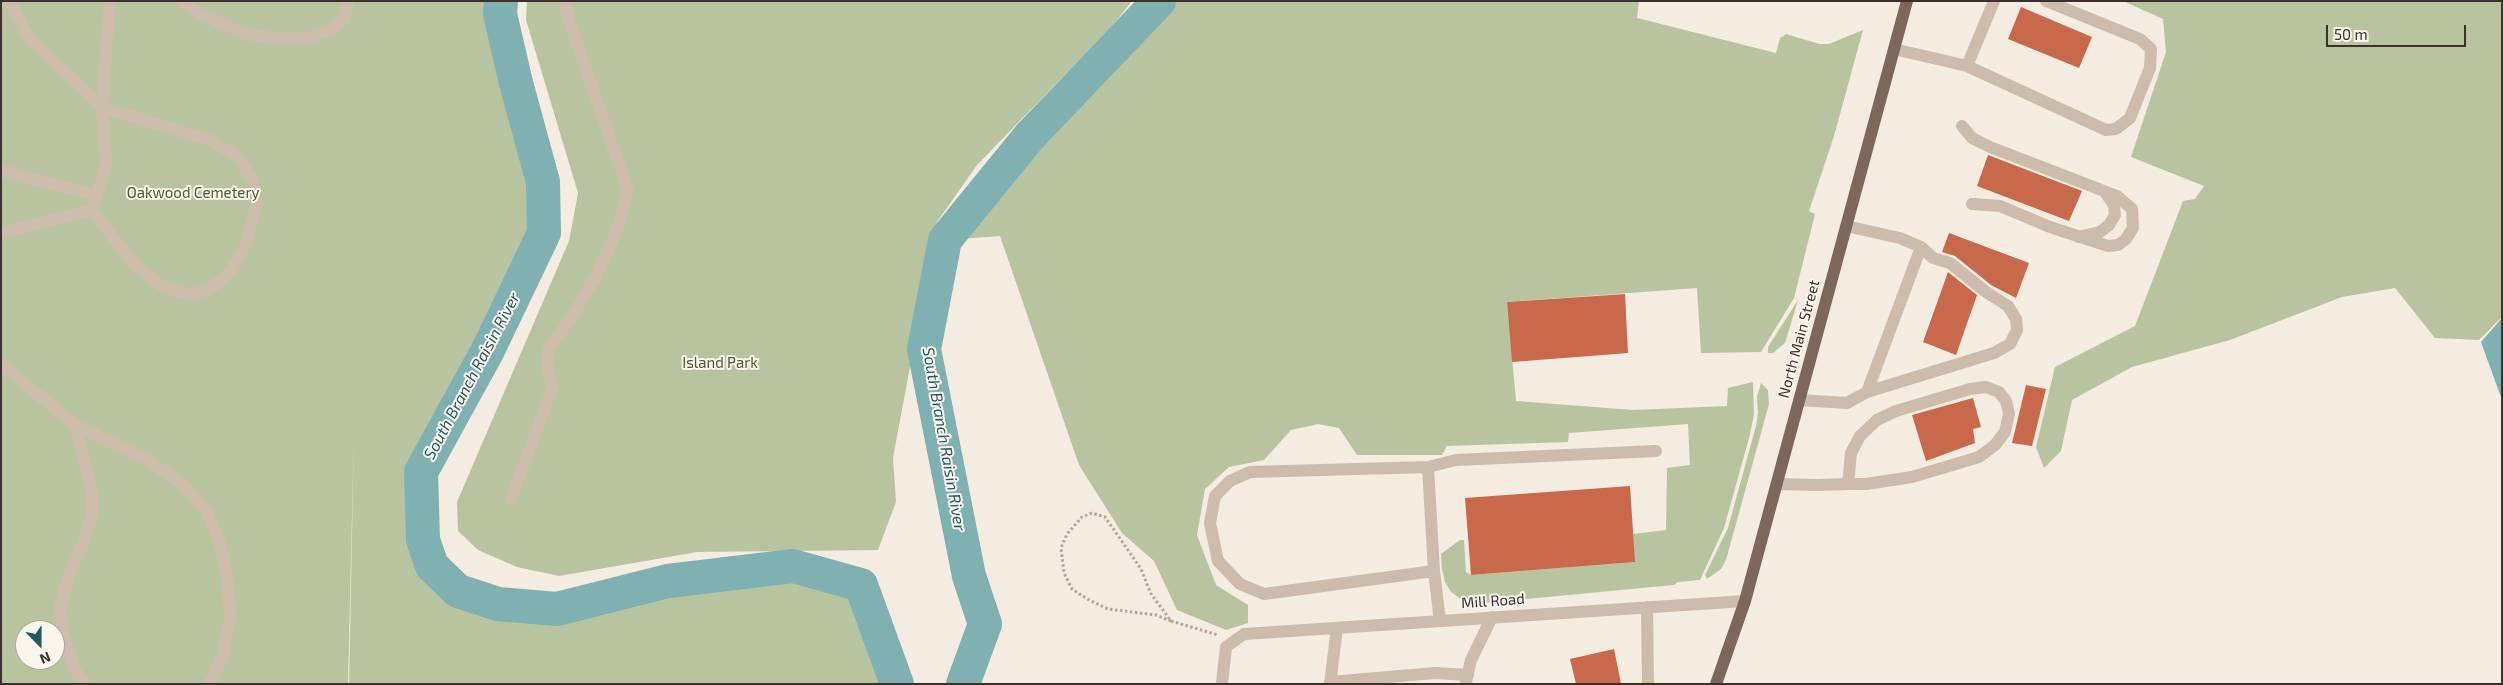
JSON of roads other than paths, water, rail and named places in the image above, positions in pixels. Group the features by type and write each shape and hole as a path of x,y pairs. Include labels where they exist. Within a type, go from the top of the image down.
{"main road":[{"name":"North Main Street","path":"1716,684 1745,601 1907,1"}],"street":[{"path":"9,1 29,38 102,107 212,141 238,157 252,180 257,203 247,243 230,272 209,290 189,294 160,285 132,261 92,210"},
{"path":"92,210 106,166 102,107 110,1"},
{"path":"182,1 199,13 246,34 284,39 309,38 332,29 344,19 348,1"},
{"path":"511,500 552,388 548,366 549,348 572,317 597,274 616,232 628,190 569,21 564,1"},
{"path":"1967,66 1994,1"},
{"path":"1894,49 1967,66 2106,130 2116,129 2130,118 2150,68 2151,50 2140,39 2046,1"},
{"path":"1962,126 1972,138 1990,147 2117,196 2132,209 2133,228 2126,239 2118,245 2108,246 2078,237 2000,206 1972,204"},
{"path":"1,170 97,196"},
{"path":"2078,237 2100,232 2109,225 2115,215 2114,205 2103,190"},
{"path":"1,233 92,210"},
{"path":"1799,400 1848,403 1867,392 1994,353 2010,344 2017,330 2016,319 2008,306 1986,292 1950,262 1933,258 1921,246 1900,238 1846,226"},
{"path":"1867,392 1921,246"},
{"path":"1,364 75,425 146,460 181,483 205,509 219,539 227,574 230,616 223,655 210,684"},
{"path":"1777,484 1848,484 1912,477 1979,457 1995,445 2005,432 2009,414 2006,401 1999,392 1986,387 1970,389 1896,411 1877,420 1860,436 1851,453 1848,484"},
{"path":"75,425 92,492 92,515 82,546 67,580 60,609 64,637 74,668 84,684"},
{"path":"1434,571 1264,594 1240,584 1218,561 1210,523 1214,496 1230,481 1250,472 1428,467 1456,460 1656,451"},
{"path":"1428,467 1434,571 1440,621"},
{"name":"Mill Road","path":"1222,684 1226,646 1244,634 1745,601"},
{"path":"1647,607 1648,684"},
{"path":"1337,628 1330,683 1435,674 1467,679 1471,660 1492,617"}],"water":[{"path":"2502,318 2502,400 2481,342"}],"waterway":[{"name":"South Branch Raisin River","path":"501,1 500,14 516,83 543,182 544,233 488,350 421,472 423,540 432,566 458,591 498,604 557,609 668,581 793,566 861,585 897,684"},
{"name":"South Branch Raisin River","path":"963,684 985,624 969,576 924,349 945,240 1029,137 1159,1"}],"park label":[{"name":"Oakwood Cemetery","path":"193,193"},
{"name":"Island Park","path":"720,363"}]}
